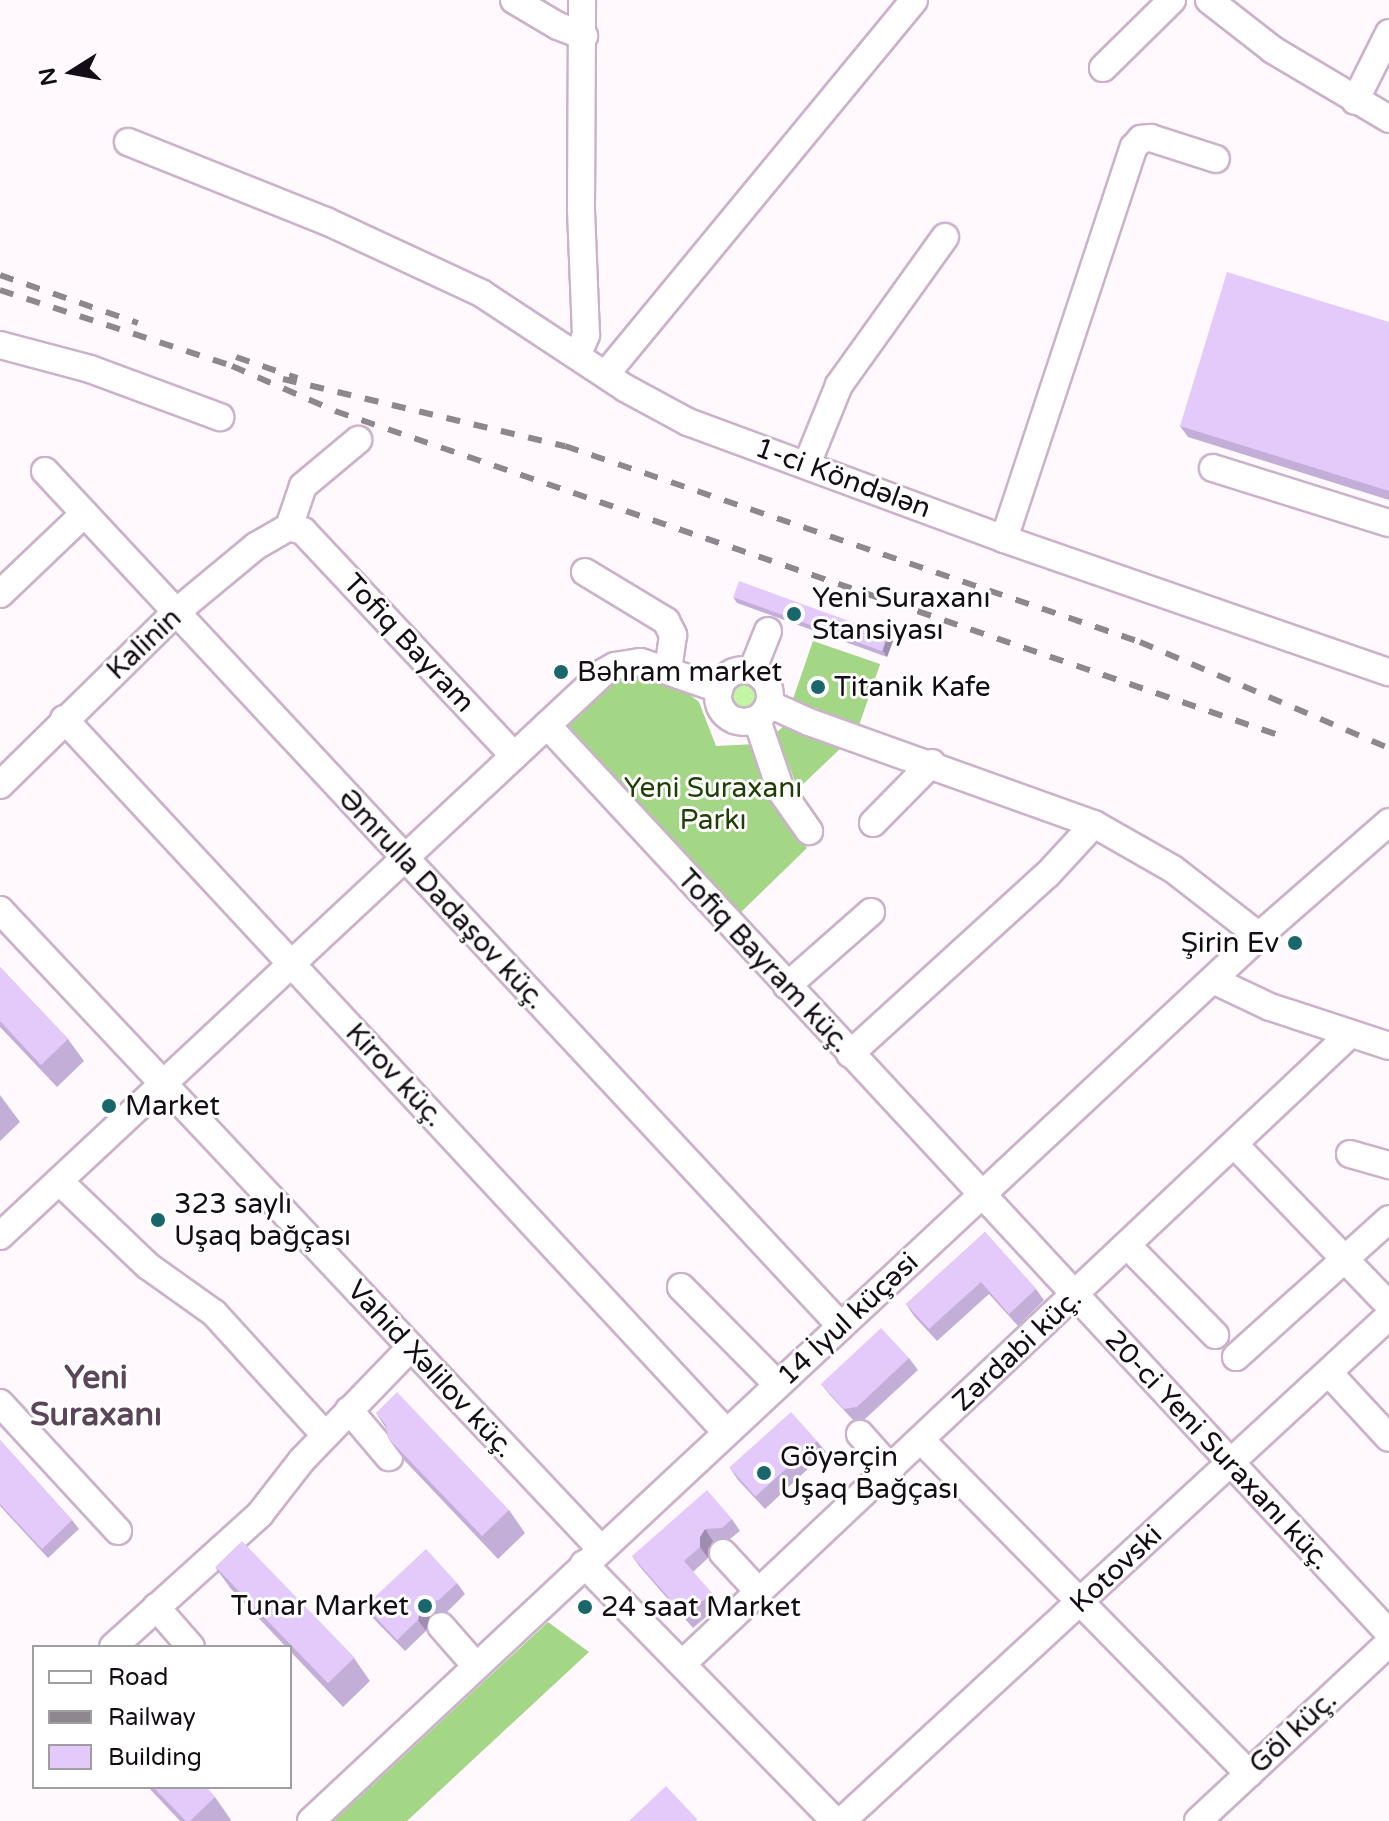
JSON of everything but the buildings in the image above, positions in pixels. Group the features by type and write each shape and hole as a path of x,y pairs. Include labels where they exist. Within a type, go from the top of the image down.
{"street":[{"path":"514,0 558,26 584,36"},
{"path":"578,354 586,335 581,208 582,0"},
{"path":"606,374 914,0"},
{"path":"1103,68 1172,0"},
{"path":"1209,0 1273,50 1389,119"},
{"path":"1355,101 1389,33"},
{"path":"1004,539 1134,147 1141,139 1151,138 1216,159"},
{"name":"1-ci Köndələn","path":"128,142 326,221 481,293 606,374 688,422 1004,539 1389,672"},
{"path":"807,464 839,385 945,237"},
{"path":"0,345 90,369 220,417"},
{"path":"296,529 303,486 358,440"},
{"path":"1213,468 1389,523"},
{"name":"Əmrulla Dadaşov küç.","path":"45,471 841,1326"},
{"path":"0,594 83,515"},
{"name":"Kalinin","path":"0,785 175,613 256,546 296,529"},
{"name":"Tofiq Bayram","path":"296,529 514,756"},
{"path":"585,572 666,621 673,635 668,669"},
{"path":"752,671 768,631"},
{"path":"5,1222 59,1181 547,725 615,666 641,662 719,689"},
{"path":"809,831 781,791 763,712 767,684 752,671 732,673 719,689 718,699 727,717 747,723 763,712 809,722 932,763 1094,824 1173,869 1259,936"},
{"name":"Kirov küç.","path":"64,719 726,1432"},
{"name":"Tofiq Bayram küç.","path":"547,725 981,1196"},
{"path":"873,823 932,763"},
{"path":"850,1054 1047,875 1094,824"},
{"name":"14 İyul küçəsi","path":"311,1821 1259,936 1387,826"},
{"name":"Vahid Xəlilov küç.","path":"0,910 410,1348 682,1664 835,1821"},
{"path":"787,986 871,912"},
{"path":"1213,980 1255,1001 1389,1046"},
{"name":"Zərdabi küç.","path":"682,1664 1350,1034"},
{"path":"1234,1144 1389,1305"},
{"path":"1350,1154 1389,1165"},
{"path":"59,1181 148,1266 214,1313 325,1435"},
{"name":"20-ci Yeni Suraxanı küç.","path":"981,1196 1389,1633"},
{"path":"1236,1357 1389,1219"},
{"path":"1127,1245 1215,1335"},
{"path":"681,1287 777,1384"},
{"name":"Kotovski","path":"842,1821 1389,1316"},
{"path":"115,1645 260,1514 325,1435 410,1348"},
{"path":"1329,1373 1389,1438"},
{"path":"0,1403 118,1531"},
{"path":"349,1410 389,1457"},
{"path":"860,1434 891,1469"},
{"path":"921,1440 1249,1774"},
{"path":"723,1553 759,1592"},
{"path":"156,1607 189,1645"},
{"path":"441,1626 476,1666"},
{"name":"Göl küç.","path":"1198,1821 1389,1643"}],"green space":[{"path":"813,641 880,664 858,727 791,704"},
{"name":"Yeni Suraxanı Parkı","path":"645,671 675,683 699,702 716,746 757,744 768,795 807,848 737,916 563,719 620,673"},
{"path":"744,684 753,688 757,697 753,706 744,710 735,706 731,697 735,688"},
{"path":"785,725 843,746 798,789 776,733"},
{"path":"548,1622 589,1652 407,1821 334,1821"}],"railway":[{"path":"0,275 138,323"},
{"path":"0,290 232,366 335,411 1278,735"},
{"path":"236,357 297,378"},
{"path":"283,379 565,446 1140,642 1389,748"}],"place":[{"name":"Yeni Suraxanı Stansiyası","path":"794,614"},
{"name":"Bәhram market","path":"561,672"},
{"name":"Titanik Kafe","path":"818,687"},
{"name":"Şirin Ev","path":"1295,943"},
{"name":"Market","path":"109,1106"},
{"name":"323 saylı Uşaq bağçası","path":"158,1220"},
{"name":"Göyərçin Uşaq Bağçası","path":"764,1473"},
{"name":"Tunar Market","path":"425,1606"},
{"name":"24 saat Market","path":"585,1607"}],"district":[{"name":"Yeni Suraxanı","path":"96,1398"}]}
